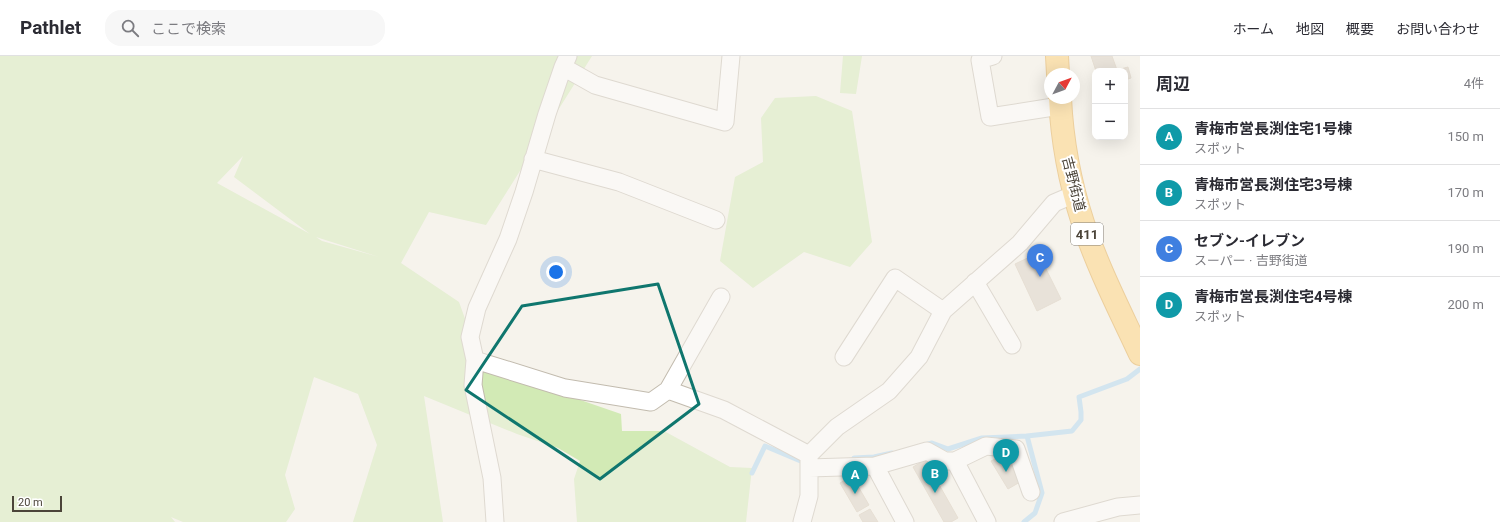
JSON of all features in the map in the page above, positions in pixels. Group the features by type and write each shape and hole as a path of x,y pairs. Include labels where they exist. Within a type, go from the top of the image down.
{"highway":[{"path":"1057,56 1058,68"},
{"name":"吉野街道","path":"1060,104 1064,143 1075,194 1084,223 1098,260 1140,354"}],"street":[{"path":"495,522 492,478 473,385 476,360 470,337 477,308 508,239 565,61 595,84 725,122 731,56"},
{"path":"993,56 980,60 990,118 1051,104"},
{"path":"533,159 619,182 716,220"},
{"path":"802,522 809,496 809,462 837,427 889,391 919,357 943,311 1020,243 1054,203 1075,194"},
{"path":"844,357 895,278 943,311"},
{"path":"975,282 1012,345"},
{"path":"476,360 565,388 651,402 668,390 722,297"},
{"path":"668,390 724,410 809,462 875,466 927,451 944,461 955,461 986,446 1016,449 1031,492"},
{"path":"955,461 987,522"},
{"path":"875,466 905,522"},
{"path":"1064,522 1118,507 1140,505"}],"highlighted area":[{"path":"658,284 699,404 600,479 466,390 522,306"}],"green space":[{"path":"0,56 592,56 486,225 429,212 401,263 459,302 482,366 621,414 622,431 664,431 730,467 752,468 746,522 577,522 574,479 580,461 558,448 517,434 424,396 443,522 353,522 377,445 358,394 314,377 285,475 295,509 286,522 183,522 171,517 175,522 0,522","holes":["243,156 234,177 310,234 217,183","316,237 379,257 322,241"]},
{"path":"843,56 862,56 856,94 840,93"},
{"path":"816,96 852,111 872,242 850,267 804,252 753,288 720,261 735,177 763,162 761,118 775,98"}],"building":[{"path":"1091,56 1112,56 1116,68 1095,68"},
{"path":"1128,67 1131,78 1128,79 1128,68 1124,68"},
{"path":"1038,253 1061,299 1037,311 1015,264"},
{"path":"1005,454 1020,482 1008,489 991,461"},
{"path":"925,460 958,518 951,522 944,522 913,467"},
{"path":"852,476 869,505 857,512 840,483"},
{"path":"870,509 878,522 863,522 859,515"}],"waterway":[{"path":"925,445 932,443 948,449 982,438 1027,436 1072,431 1081,420 1079,397 1127,379 1140,369"},
{"path":"1024,522 1035,513 1042,493 1027,436"},
{"path":"752,473 765,446 806,462"},
{"path":"854,458 874,457 892,453"}],"place":[{"name":"セブン-イレブン","path":"1040,277"},
{"name":"青梅市営長渕住宅4号棟","path":"1006,472"},
{"name":"青梅市営長渕住宅3号棟","path":"935,493"},
{"name":"青梅市営長渕住宅1号棟","path":"855,494"}]}
